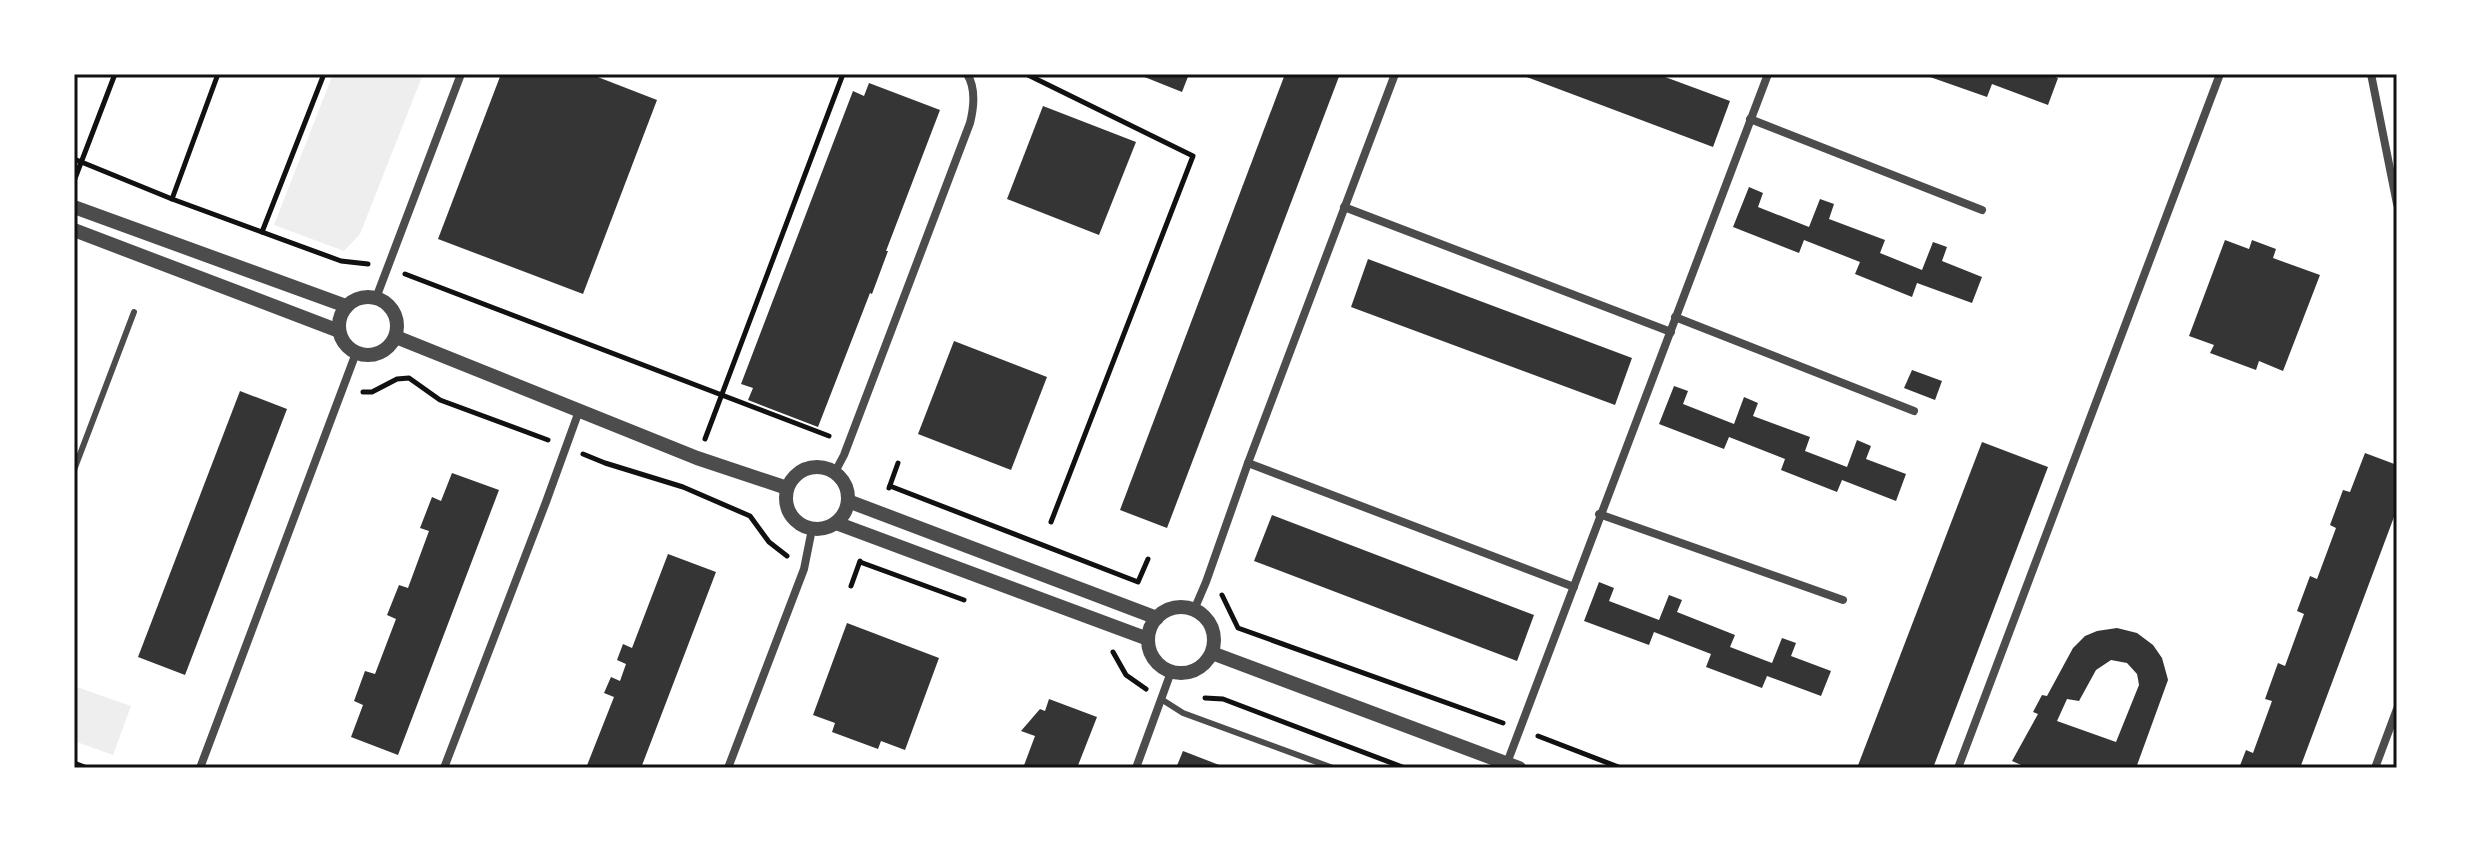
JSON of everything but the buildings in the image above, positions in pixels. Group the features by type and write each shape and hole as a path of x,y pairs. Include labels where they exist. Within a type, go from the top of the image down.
{"street":[{"path":"376,298 461,74"},
{"path":"1194,610 1395,74"},
{"path":"1212,653 1510,766 1599,514 1768,74"},
{"path":"1958,768 2220,74"},
{"path":"2371,74 2397,204"},
{"path":"835,472 970,123 974,98 972,75"},
{"path":"1750,119 1982,210"},
{"path":"74,207 346,306"},
{"path":"1344,207 1671,332"},
{"path":"74,230 339,331"},
{"path":"360,298 376,298 395,313 396,337 384,351 366,356 356,353 344,343 339,331 340,319 346,306 360,298"},
{"path":"1675,317 1914,411"},
{"path":"396,337 697,458 787,488"},
{"path":"200,768 356,353"},
{"path":"444,768 579,411"},
{"path":"1248,463 1574,587"},
{"path":"807,468 826,468 835,472 845,485 846,509 836,523 821,529 802,526 787,510 785,499 791,479 807,468"},
{"path":"848,501 1157,618"},
{"path":"1599,514 1843,600"},
{"path":"836,523 1148,639"},
{"path":"728,768 804,569 812,529"},
{"path":"1186,607 1194,610 1209,623 1214,643 1212,653 1199,668 1181,674 1171,672 1157,663 1149,648 1149,632 1157,618 1170,609 1186,607"},
{"path":"1136,768 1171,672"},
{"path":"2375,768 2397,709"}],"lane":[{"path":"74,470 134,312"},
{"path":"1161,699 1183,713 1333,768"}],"path":[{"path":"74,181 115,74"},
{"path":"172,199 218,74"},
{"path":"262,232 324,74"},
{"path":"723,396 843,74"},
{"path":"1026,74 1193,156 1051,522"},
{"path":"74,159 341,261 388,267 848,444"},
{"path":"890,486 1138,582 1148,559"},
{"path":"860,562 964,599"},
{"path":"1206,582 1220,591 1238,628 1621,768"},
{"path":"1113,652 1126,675 1161,699"},
{"path":"1204,698 1223,699 1405,768"},
{"path":"74,763 87,768"}],"shaded area":[{"path":"333,74 423,74 360,234 344,251 274,225"},
{"path":"74,686 131,706 113,755 74,741"}]}
